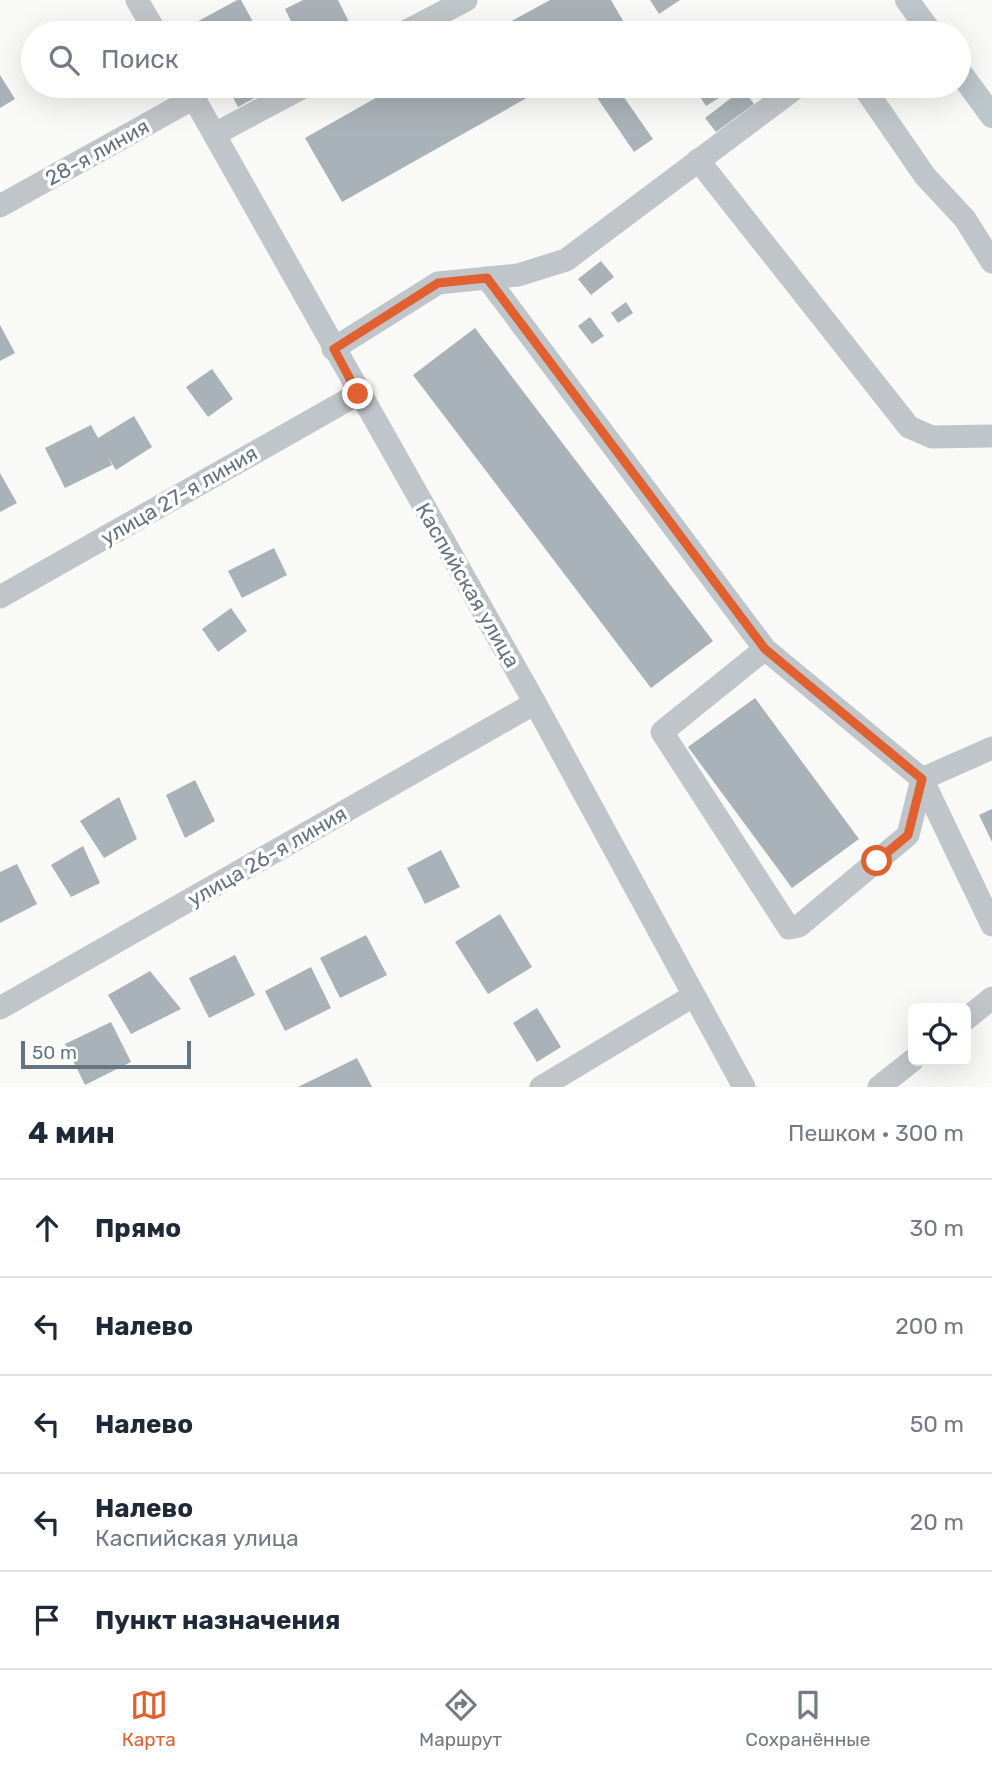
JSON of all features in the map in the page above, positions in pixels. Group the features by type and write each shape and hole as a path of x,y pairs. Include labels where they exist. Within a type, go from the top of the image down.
{"street":[{"path":"137,0 149,21"},
{"path":"426,21 466,0"},
{"name":"28-я линия","path":"0,206 180,98"},
{"name":"Каспийская улица","path":"194,98 358,394 535,703 744,1087"},
{"path":"215,134 282,98"},
{"path":"334,349 438,283 518,275 566,260 782,98"},
{"path":"871,98 925,176 965,219 992,262"},
{"path":"698,160 909,427 932,437 991,434"},
{"path":"487,278 765,649 922,779 992,925"},
{"name":"улица 27-я линия","path":"0,597 358,394"},
{"path":"765,649 662,732 789,928 799,926 908,835 922,779"},
{"name":"улица 26-я линия","path":"0,1008 535,703"},
{"path":"922,779 992,748"},
{"path":"541,1087 693,996"},
{"path":"971,1015 992,998"},
{"path":"879,1087 908,1064"}],"building":[{"path":"241,0 252,21 198,21"},
{"path":"303,0 338,0 348,21 291,21 285,9"},
{"path":"550,0 611,0 623,21 512,21"},
{"path":"650,0 680,0 659,14"},
{"path":"0,75 15,99 0,108"},
{"path":"233,98 255,98 238,107"},
{"path":"376,98 527,98 342,202 305,138"},
{"path":"597,98 624,98 653,139 634,152"},
{"path":"701,98 719,98 706,106"},
{"path":"731,98 750,98 754,104 716,132 705,118"},
{"path":"601,261 614,277 591,295 578,279"},
{"path":"626,302 633,313 618,323 611,313"},
{"path":"590,317 604,336 592,344 578,326"},
{"path":"0,325 15,353 0,361"},
{"path":"475,328 713,641 651,688 413,375"},
{"path":"212,369 233,399 208,417 186,387"},
{"path":"134,416 152,447 116,470 108,457 112,465 65,488 45,448 91,425 98,438"},
{"path":"0,473 17,503 0,512"},
{"path":"274,548 287,575 242,598 228,571"},
{"path":"231,608 247,631 218,652 202,629"},
{"path":"755,698 859,839 792,888 688,747"},
{"path":"195,780 215,821 185,838 166,795"},
{"path":"119,797 137,839 104,858 80,821"},
{"path":"992,809 992,842 979,815"},
{"path":"83,846 100,883 71,897 51,865"},
{"path":"441,850 460,887 425,904 407,868"},
{"path":"17,864 37,904 0,923 0,872"},
{"path":"500,914 532,967 488,994 455,942"},
{"path":"366,935 387,975 340,998 320,958"},
{"path":"235,955 255,995 209,1018 189,978"},
{"path":"311,967 331,1008 285,1031 265,991"},
{"path":"150,971 181,1009 131,1034 108,995"},
{"path":"537,1008 561,1047 537,1062 513,1023"},
{"path":"111,1022 131,1062 85,1085 65,1044"},
{"path":"357,1058 372,1087 298,1087"}],"waterway":[{"path":"907,0 922,21"},
{"path":"971,87 992,116"}],"route":[{"path":"358,394 334,349 438,283 487,278 765,649 922,779 908,835 877,861"}]}
